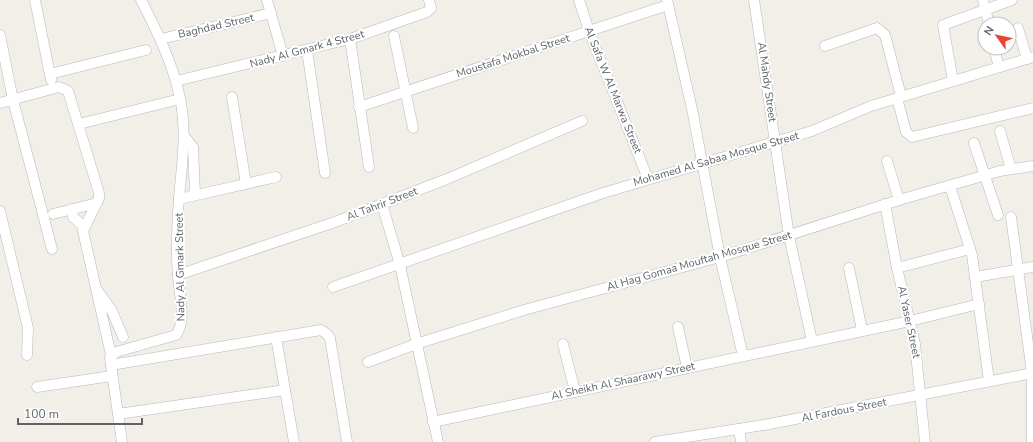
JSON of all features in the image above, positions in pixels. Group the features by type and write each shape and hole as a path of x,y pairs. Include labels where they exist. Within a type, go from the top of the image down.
{"street":[{"path":"34,0 53,88"},
{"name":"Nady Al Gmark Street","path":"111,360 116,352 176,335 181,328 182,320 178,276 179,199 185,136 176,81 161,39 141,0"},
{"path":"267,0 283,56"},
{"name":"Al Safa W Al Marwa Street","path":"579,0 589,31 648,179"},
{"name":"Al Mahdy Street","path":"754,0 789,236"},
{"path":"983,0 987,16"},
{"path":"953,81 943,25 1012,0"},
{"name":"Nady Al Gmark 4 Street","path":"176,81 350,39 427,12 431,8 430,2"},
{"path":"667,2 703,162 720,257 743,356"},
{"name":"Moustafa Mokbal Street","path":"360,107 589,31 667,2"},
{"name":"Baghdad Street","path":"161,39 271,13"},
{"path":"825,46 877,28 885,35 906,132 912,137 1033,108"},
{"path":"1018,28 1030,58"},
{"path":"0,35 13,100 52,250"},
{"path":"394,36 413,128"},
{"path":"350,39 369,167"},
{"path":"50,74 146,50"},
{"path":"307,50 325,173"},
{"path":"996,56 999,67"},
{"name":"Mohamed Al Sabaa Mosque Street","path":"333,287 400,265 603,193 703,162 812,131 871,106 1030,58"},
{"path":"0,103 59,86 68,91 99,192 97,203 84,227 84,234 111,360 122,442"},
{"path":"232,97 246,184"},
{"path":"79,124 180,99"},
{"name":"Al Tahrir Street","path":"178,276 382,204 447,179 582,121"},
{"path":"1000,131 1011,169"},
{"path":"185,136 193,148 195,194"},
{"path":"974,143 998,215"},
{"path":"887,161 899,200"},
{"name":"Al Hag Gomaa Mouftah Mosque Street","path":"368,362 416,344 531,308 720,257 899,200 1011,169 1033,166"},
{"path":"179,199 195,194 276,178"},
{"path":"950,186 970,248 989,381"},
{"path":"53,214 97,203"},
{"path":"382,204 400,265 438,442"},
{"name":"Al Yaser Street","path":"885,204 897,268 915,344 925,442"},
{"path":"0,210 28,328 27,355"},
{"path":"72,210 73,216 84,227"},
{"path":"1012,218 1032,373 1032,442"},
{"path":"789,236 812,341"},
{"path":"897,268 970,248"},
{"path":"975,277 1033,266"},
{"path":"849,268 862,330"},
{"path":"96,289 112,311 123,337"},
{"name":"Al Sheikh Al Shaarawy Street","path":"433,422 910,321 979,304"},
{"path":"678,327 687,368"},
{"path":"111,360 321,330 328,335 347,442"},
{"path":"276,337 294,442"},
{"path":"562,344 575,391"},
{"name":"Al Fardous Street","path":"655,442 739,429 1032,373"},
{"path":"37,387 112,376"},
{"path":"118,414 285,390"},
{"path":"739,429 741,442"}]}
